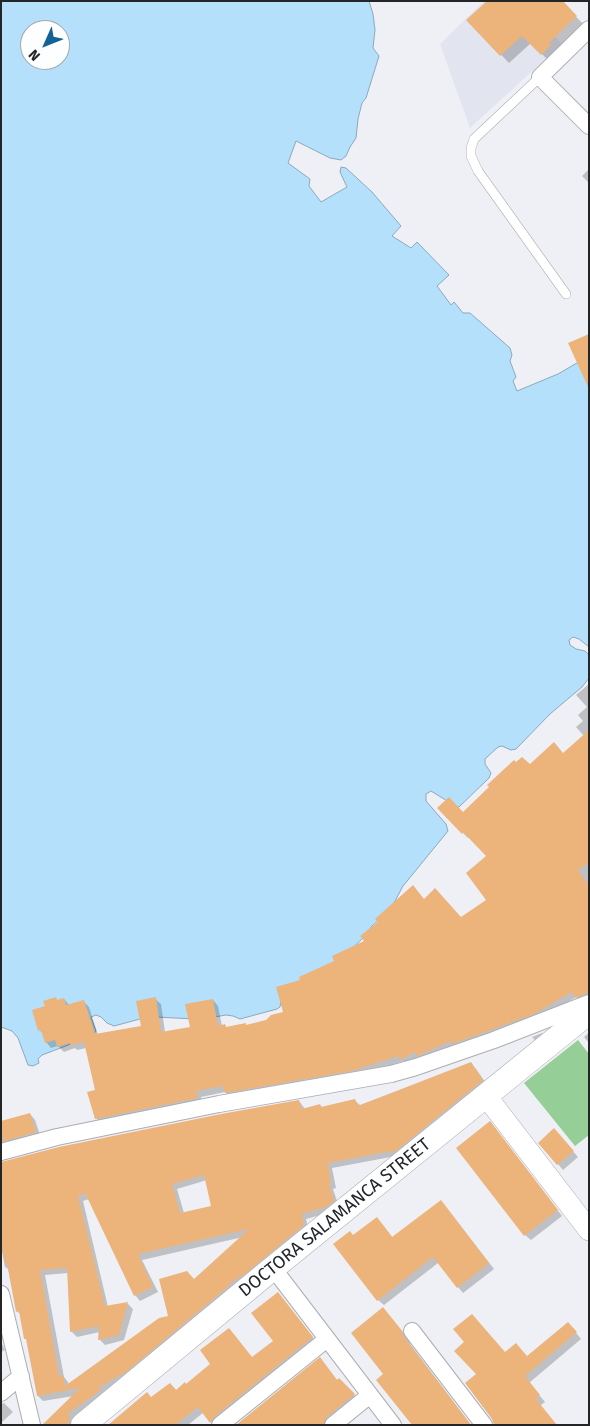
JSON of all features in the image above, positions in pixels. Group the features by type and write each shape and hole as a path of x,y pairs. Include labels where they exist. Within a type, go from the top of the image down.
{"main road":[{"name":"DOCTORA SALAMANCA STREET","path":"83,1425 589,1012"}],"street":[{"path":"589,30 540,77 589,126"},
{"path":"1,1152 57,1137 181,1112 391,1074 468,1049 589,1003"},
{"path":"486,1096 589,1230"},
{"path":"273,1268 393,1425"},
{"path":"2,1297 32,1425"},
{"path":"412,1331 484,1425"},
{"path":"220,1425 327,1339"},
{"path":"1,1393 21,1376"},
{"path":"333,1425 370,1395"}],"lane":[{"path":"540,77 474,139 470,148 471,156 478,170 566,294"}],"shaded area":[{"path":"484,1 522,1 562,44 470,128 440,44"}],"green space":[{"path":"578,1040 589,1054 589,1135 575,1146 524,1083"}],"water":[{"path":"1,1 369,1 375,30 373,48 379,56 366,98 362,103 356,138 346,156 341,160 330,158 296,141 288,163 310,179 309,186 321,202 347,187 340,172 341,167 346,168 372,192 401,226 392,236 411,248 417,242 449,275 437,286 451,305 454,302 463,313 470,313 510,348 512,355 510,361 516,377 513,381 517,391 558,374 589,356 589,647 579,639 573,637 569,640 570,645 585,651 589,655 589,678 582,687 550,714 516,749 511,750 502,746 498,747 485,759 485,764 491,773 489,778 459,807 454,807 431,791 426,794 426,801 446,824 448,831 403,886 388,912 330,970 281,1000 280,1007 277,1009 240,1019 226,1015 195,1019 155,1017 114,1026 96,1015 91,1017 96,1031 92,1036 42,1055 38,1059 39,1063 33,1066 28,1065 18,1038 12,1031 1,1027"}],"building":[{"path":"487,1 563,1 577,16 549,43 551,45 541,55 522,36 500,56 466,20"},
{"path":"589,334 589,389 568,343"},
{"path":"589,730 589,863 578,870 589,886 589,992 575,998 572,992 534,1014 452,1044 451,1041 417,1056 415,1052 400,1060 398,1056 352,1071 225,1093 223,1086 196,1091 198,1098 95,1119 87,1092 95,1090 84,1042 70,1045 70,1043 57,1047 55,1040 45,1043 41,1030 38,1031 32,1010 45,1006 43,1001 56,997 57,1000 64,998 66,1005 84,1000 95,1034 141,1026 136,1001 156,997 161,1032 190,1027 185,1004 213,999 218,1026 225,1024 226,1027 246,1023 246,1025 266,1020 271,1015 283,1012 276,987 300,980 299,977 334,961 332,956 364,941 360,936 378,922 375,919 413,885 424,899 435,888 461,917 486,900 466,873 486,856 437,808 449,797 463,812 489,787 487,785 514,760 516,762 522,757 530,764 554,742 563,753"},
{"path":"471,1062 483,1080 392,1154 391,1151 328,1163 331,1183 329,1183 334,1201 326,1207 302,1214 304,1225 246,1273 229,1284 126,1372 99,1387 101,1390 67,1414 71,1419 65,1425 42,1425 80,1388 37,1396 26,1339 24,1339 19,1311 16,1312 7,1263 5,1263 1,1244 1,1162 59,1147 299,1100 302,1109 320,1104 321,1107 355,1099 358,1106","holes":["204,1175 211,1206 180,1213 172,1184","85,1193 134,1296 153,1287 138,1254 249,1229 194,1279 187,1271 159,1279 168,1316 159,1318 65,1386 63,1375 59,1376 40,1270 67,1268 70,1332 99,1326 98,1340 119,1335 128,1302 105,1306 78,1196"]},
{"path":"30,1113 36,1132 1,1142 1,1121"},
{"path":"490,1121 558,1210 524,1236 456,1148"},
{"path":"554,1128 574,1151 557,1165 538,1143"},
{"path":"441,1200 489,1263 457,1288 433,1257 377,1301 333,1244 350,1231 353,1235 377,1217 392,1237"},
{"path":"278,1292 313,1337 214,1417 210,1423 198,1407 175,1425 108,1425 147,1392 151,1397 170,1383 176,1390 185,1382 186,1384 210,1364 200,1350 229,1328 252,1357 273,1341 251,1313"},
{"path":"383,1307 471,1425 412,1425 376,1380 383,1374 351,1333"},
{"path":"472,1314 505,1352 516,1343 527,1356 568,1322 577,1332 525,1376 540,1395 536,1399 557,1425 494,1425 492,1419 465,1383 476,1374 454,1351 464,1342 453,1329"},
{"path":"320,1357 337,1380 339,1378 355,1394 327,1417 323,1425 236,1425"}]}
